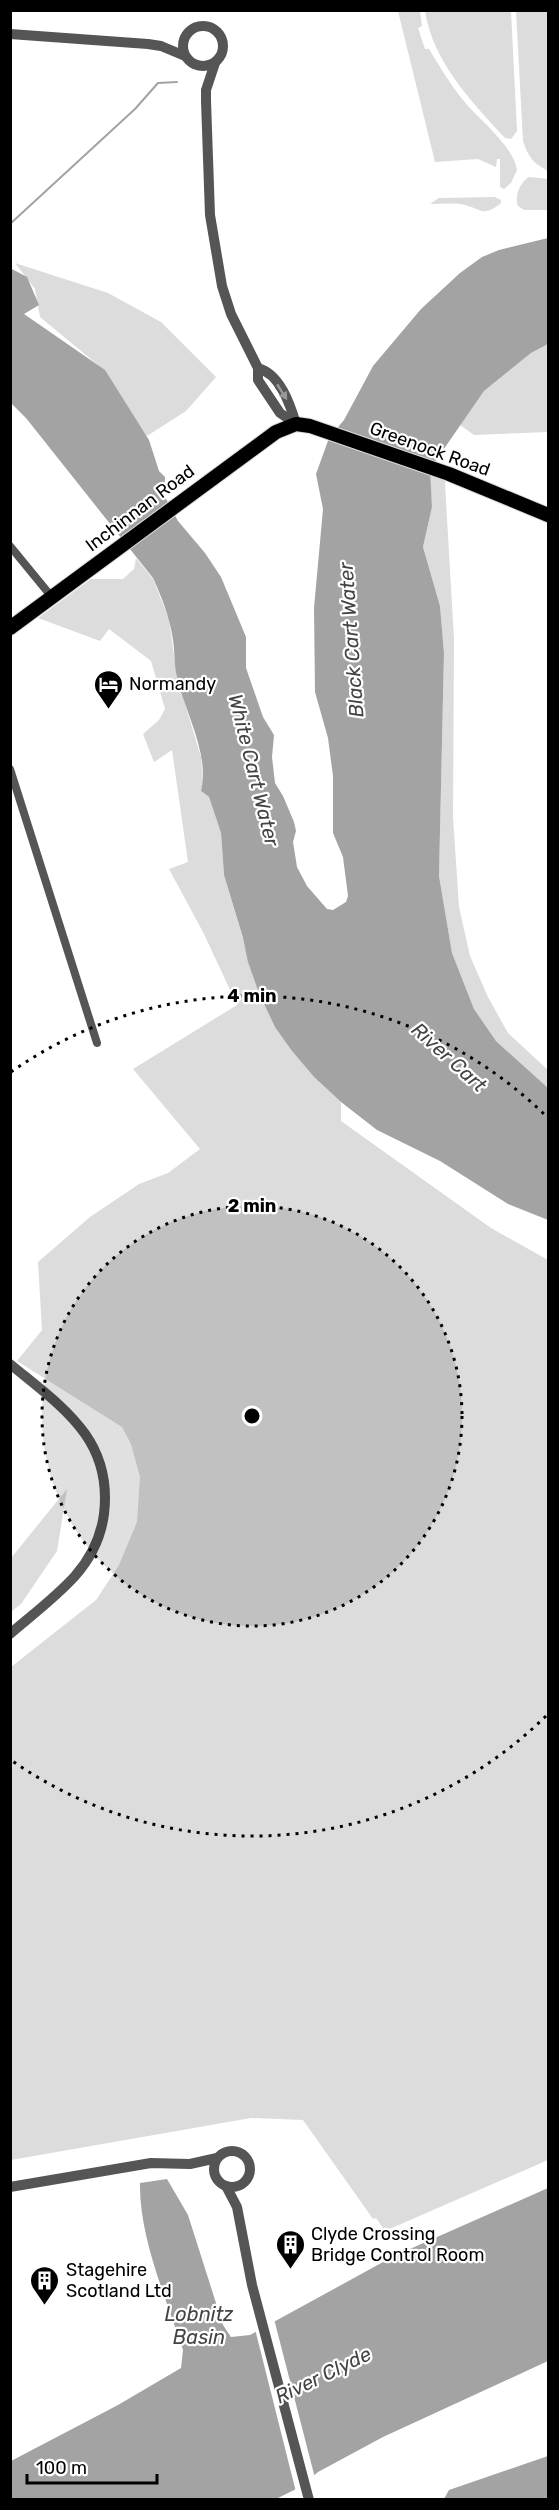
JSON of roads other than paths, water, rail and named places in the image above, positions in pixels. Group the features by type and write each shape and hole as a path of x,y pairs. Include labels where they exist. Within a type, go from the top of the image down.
{"main road":[{"name":"Greenock Road","path":"296,424 315,428 449,474 549,515"},
{"name":"Inchinnan Road","path":"10,628 194,490 276,432 296,424"}],"street":[{"path":"185,56 184,39 197,27 214,29 223,44 221,55 214,63 206,90 210,215 219,268 231,314 258,368 269,371 291,405 296,424"},
{"path":"10,34 161,46 185,56 197,66 206,90"},
{"path":"161,46 184,39"},
{"path":"197,66 214,63"},
{"path":"10,546 51,596"},
{"path":"10,769 97,1043"},
{"path":"10,1364 61,1404 84,1431 99,1457 106,1496 102,1525 92,1553 76,1575 10,1634"},
{"path":"10,2187 151,2163 190,2164 217,2158 233,2150 244,2155 248,2160 250,2171 248,2177 240,2185 237,2207"},
{"path":"215,2176 213,2166 217,2158"},
{"path":"190,2164 215,2176 226,2186 237,2207 254,2290 309,2499"},
{"path":"226,2186 240,2185"}],"water":[{"path":"548,238 548,344 531,353 484,391 430,469 432,507 423,547 440,606 444,653 439,876 452,953 474,1009 496,1041 548,1088 548,1220 508,1204 440,1161 377,1130 314,1077 275,1027 248,962 224,875 221,833 209,797 201,791 203,777 199,748 177,677 170,624 153,578 26,418 11,403 10,268 27,277 39,305 24,314 105,370 149,440 159,471 165,477 164,495 178,521 205,553 221,577 246,637 246,668 263,717 274,735 272,757 275,783 294,822 296,831 293,842 297,867 307,886 327,909 333,910 346,902 348,896 343,857 333,833 333,776 328,738 315,692 314,608 323,509 316,474 329,438 344,420 373,366 421,309 460,273 482,257 499,250"},
{"path":"167,2179 188,2215 223,2325 231,2337 250,2335 394,2256 548,2188 548,2361 383,2437 318,2472 300,2487 276,2499 11,2500 11,2461 118,2405 181,2368 183,2350 155,2267 141,2204 140,2183"},
{"path":"548,2456 548,2499 444,2499 449,2490"}],"waterway":[{"path":"10,224 135,109 158,83 177,82"}],"place":[{"name":"Normandy","path":"108,710"},
{"name":"Clyde Crossing Bridge Control Room","path":"290,2270"},
{"name":"Stagehire Scotland Ltd","path":"45,2306"}],"water label":[{"name":"Black Cart Water","path":"351,640"},
{"name":"White Cart Water","path":"254,770"},
{"name":"River Cart","path":"449,1057"},
{"name":"Lobnitz Basin","path":"199,2326"},
{"name":"River Clyde","path":"323,2375"}]}
